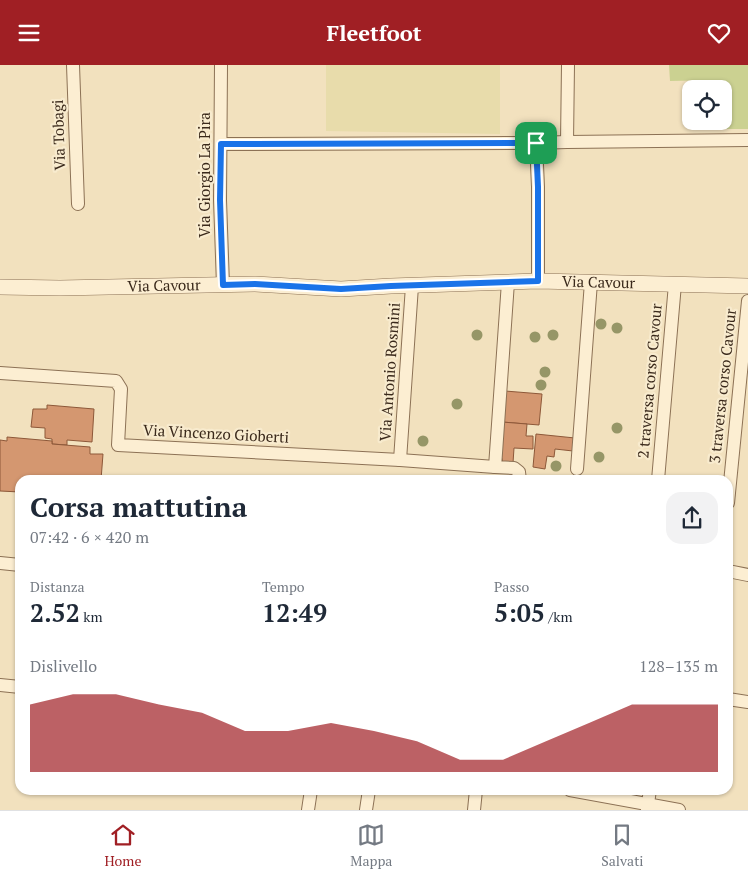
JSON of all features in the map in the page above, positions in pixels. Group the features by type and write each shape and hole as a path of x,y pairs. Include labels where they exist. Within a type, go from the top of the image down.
{"street":[{"name":"Via Tobagi","path":"73,65 78,204"},
{"name":"Via Giorgio La Pira","path":"221,65 220,200 223,285"},
{"path":"567,141 568,65"},
{"path":"221,144 748,140"},
{"path":"536,143 538,281"},
{"name":"Via Cavour","path":"0,287 60,288 255,284 341,289 538,281 748,286"},
{"path":"494,467 508,282"},
{"path":"577,469 591,282"},
{"name":"2 traversa corso Cavour","path":"658,475 675,284"},
{"name":"Via Antonio Rosmini","path":"400,460 412,285"},
{"name":"3 traversa corso Cavour","path":"731,475 748,301"},
{"name":"Via Vincenzo Gioberti","path":"0,373 116,381 121,389 118,445 514,468 519,472 519,475"},
{"path":"0,563 15,564"},
{"path":"733,572 748,575"},
{"path":"0,685 15,686"},
{"path":"733,700 748,702"},
{"path":"308,810 310,795"},
{"path":"366,810 368,795"},
{"path":"474,810 476,795"},
{"path":"593,795 648,807 679,810"}],"shaded area":[{"path":"326,65 500,65 500,134 326,131"}],"green space":[{"path":"669,65 748,65 748,129 732,129 732,80 670,81"}],"building":[{"path":"505,391 542,394 539,425 502,422"},
{"path":"47,405 94,409 92,442 67,440 67,445 52,444 52,439 45,438 45,428 31,427 33,409 47,409"},
{"path":"502,422 527,424 526,436 533,436 533,449 514,448 513,463 503,462 501,456"},
{"path":"536,434 575,438 573,451 555,449 554,457 547,456 545,469 533,467"},
{"path":"7,437 52,441 52,444 90,447 90,454 103,454 101,475 15,475 15,492 0,491 0,440 7,441"}],"route":[{"path":"536,143 538,281 341,289 255,284 223,285 220,200 221,144 536,143"}]}
